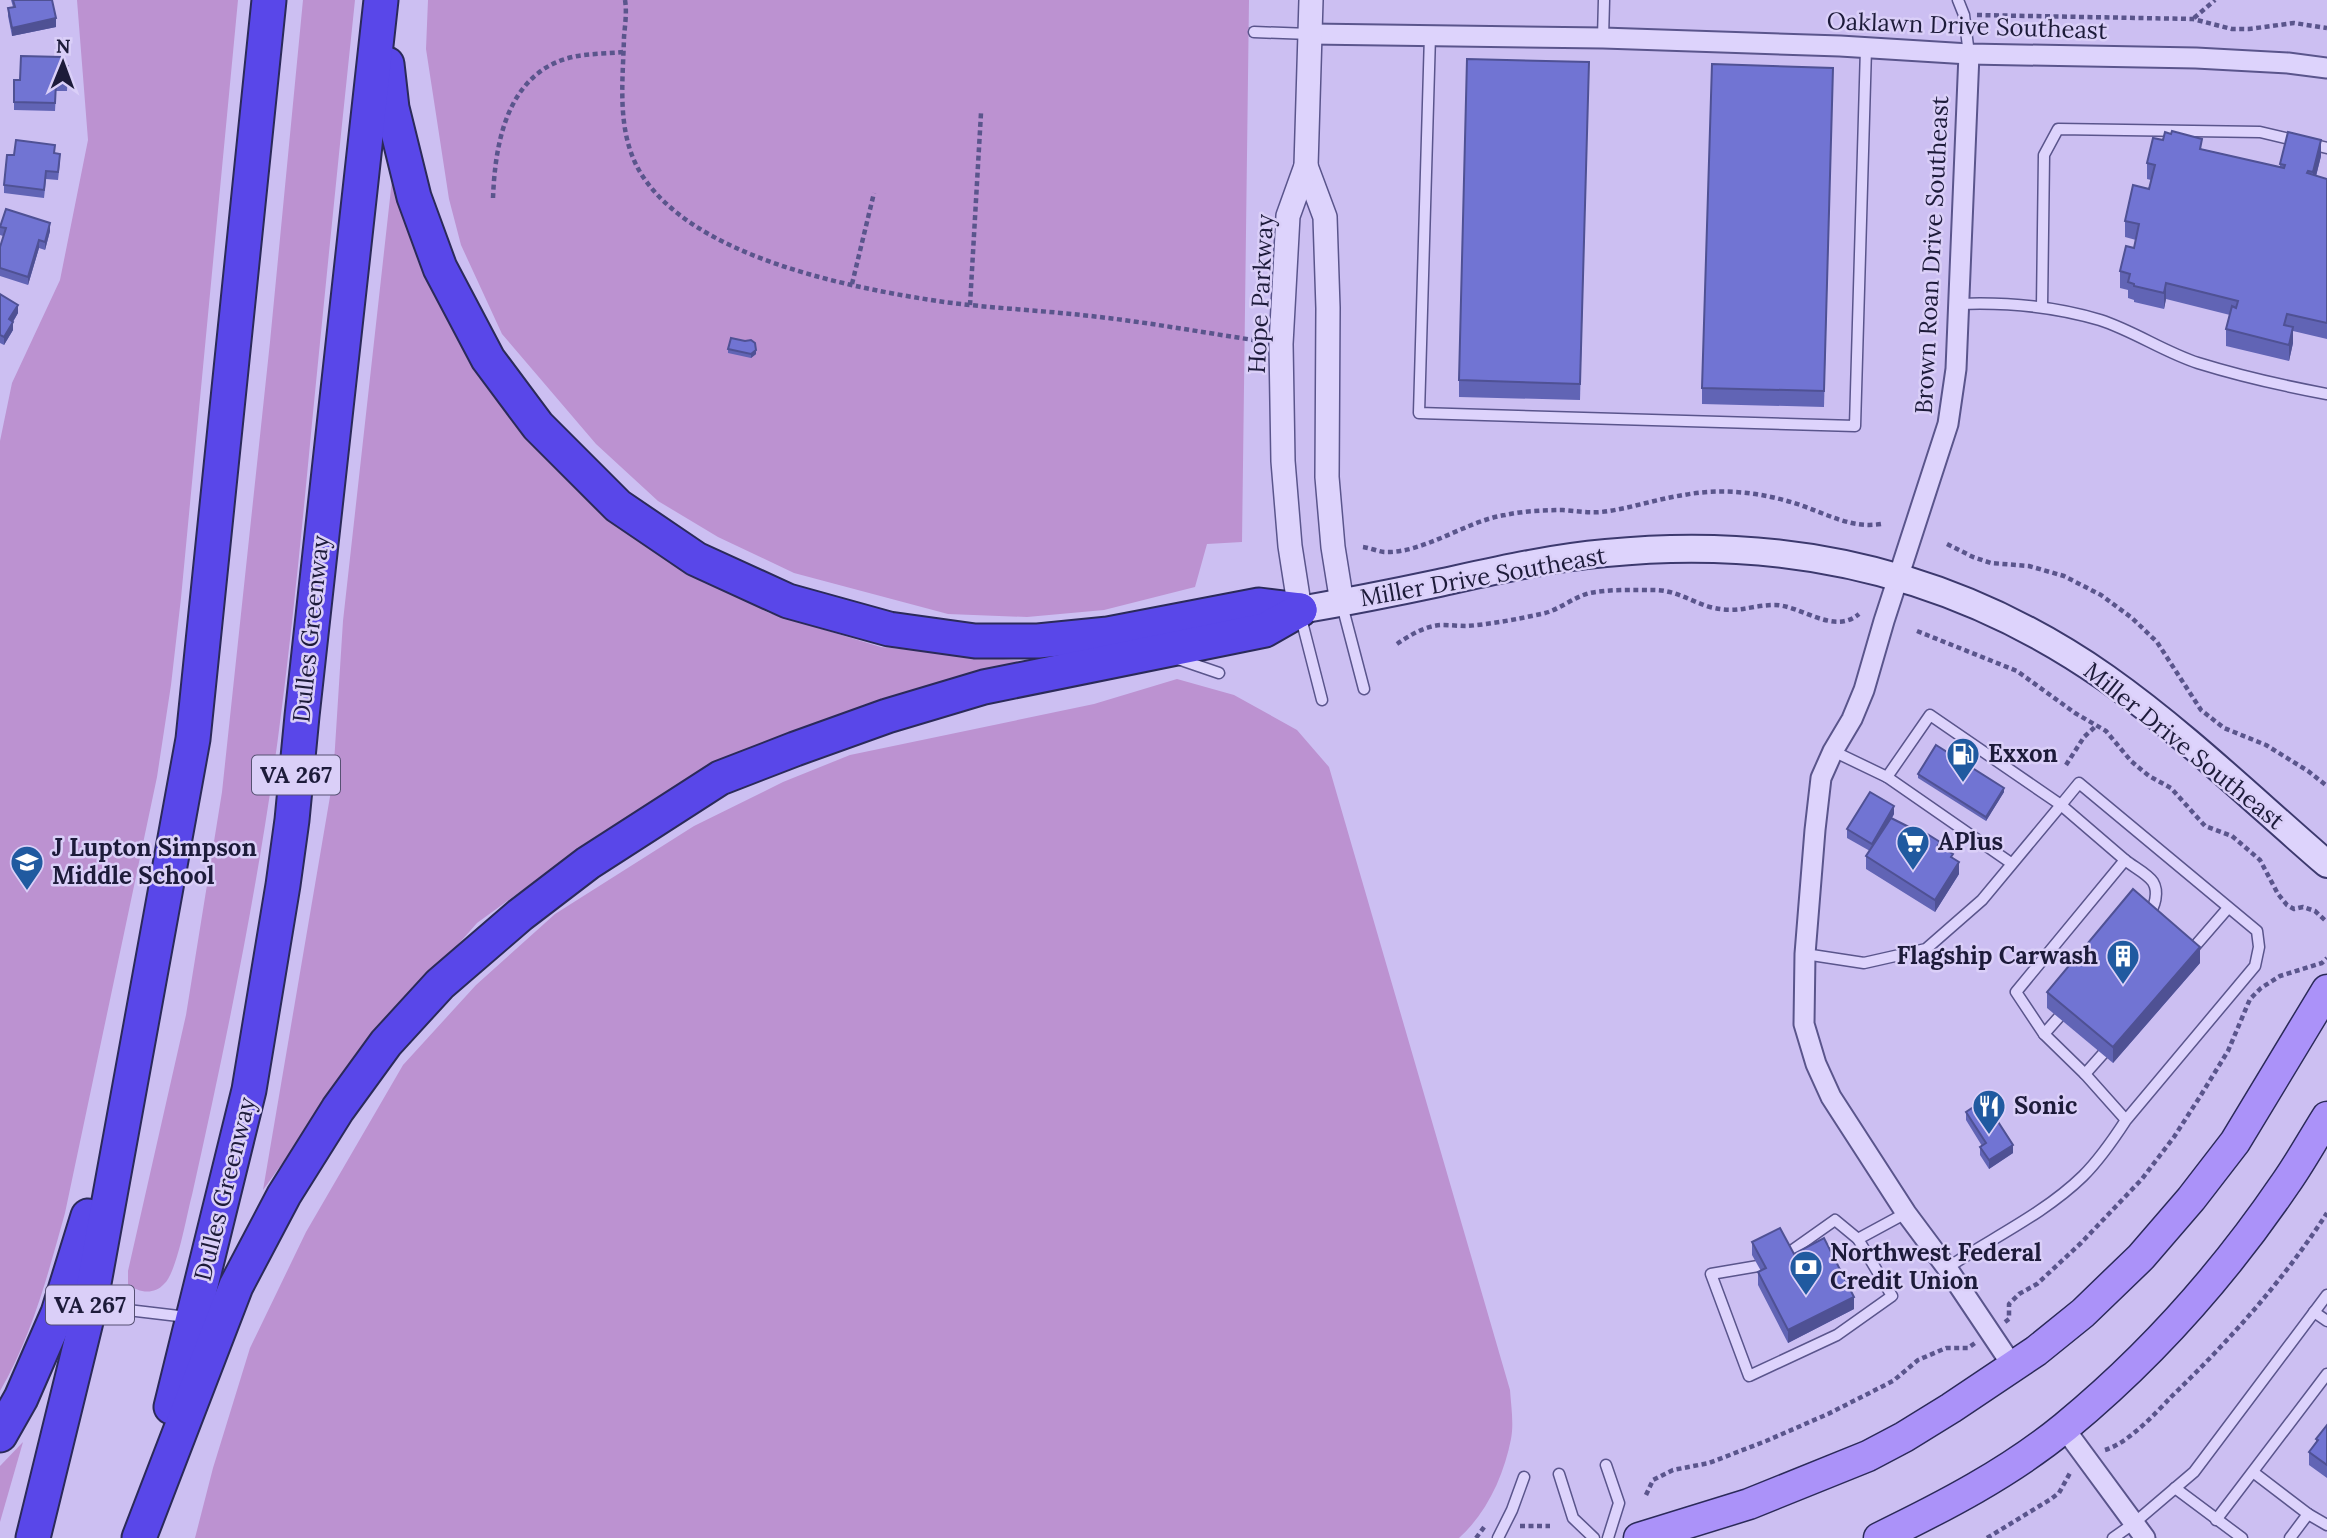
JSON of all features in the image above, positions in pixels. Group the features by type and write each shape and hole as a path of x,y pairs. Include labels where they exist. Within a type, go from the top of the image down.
{"highway":[{"name":"VA 267","path":"33,1538 90,1305 193,739 269,0"},
{"path":"381,0 392,108 414,197 440,268 488,359 538,426 618,506 696,559 788,601 889,629 975,641 1038,640 1108,634 1259,606 1300,610"},
{"name":"Dulles Greenway","path":"139,1538 249,1090 281,899 292,820 381,0"},
{"path":"139,1538 236,1286 284,1195 338,1110 386,1043 440,984 520,915 588,863 720,778 887,716 984,687 1265,630 1300,610"},
{"path":"0,1435 21,1398 58,1313 134,1070"}],"main road":[{"name":"Miller Drive Southeast","path":"1300,610 1540,562 1641,550 1692,548 1788,554 1833,560 1900,577 1968,600 2059,647 2107,679 2327,864"},
{"path":"1639,1538 1748,1504 1868,1456 1904,1437 2014,1368 2084,1313 2141,1257 2192,1199 2235,1142 2327,990"},
{"path":"1879,1538 1936,1510 2000,1472 2064,1428 2158,1342 2200,1295 2286,1184 2327,1117"}],"street":[{"path":"1311,0 1306,166 1325,218 1328,295 1327,477 1333,547 1342,603"},
{"name":"Oaklawn Drive Southeast","path":"1311,34 1603,38 1969,54 2196,58 2327,68"},
{"name":"Brown Roan Drive Southeast","path":"1969,54 1956,369 1948,424 1864,690 1821,778 1805,954 1804,1024 1816,1064 1831,1097 1906,1213 1947,1268 2014,1368"},
{"name":"Hope Parkway","path":"1300,610 1290,546 1283,461 1281,344 1288,216 1306,166"},
{"path":"2064,1428 2139,1531"}],"lane":[{"path":"1603,38 1604,0"},
{"path":"1958,0 1964,15 1969,54"},
{"path":"1254,32 1311,34"},
{"path":"1430,35 1419,413 1514,416 1855,425 1866,48"},
{"path":"2042,307 2044,155 2058,129 2260,132 2327,148"},
{"path":"1957,304 1992,303 2042,307 2101,321 2196,362 2287,387 2327,394"},
{"path":"1342,603 1364,689"},
{"name":"Hope Parkway","path":"1300,610 1322,700"},
{"path":"1142,655 1172,657 1219,673"},
{"path":"1887,777 1930,715 2061,805 2153,882 2156,895 2152,910 2143,920"},
{"path":"1833,751 1887,777 2011,863"},
{"path":"1805,954 1864,963 1926,949 1982,900 2079,783 2258,931 2259,947 2255,966 2126,1120 2106,1150 2075,1182 2051,1201 1947,1268"},
{"path":"2125,860 2016,992 2044,1034 2126,1120"},
{"path":"2183,960 2228,908"},
{"path":"2044,1034 2071,1003"},
{"path":"2085,1074 2112,1043"},
{"path":"1858,1239 1906,1213"},
{"path":"1758,1266 1711,1274 1749,1376 1836,1335 1892,1296 1858,1239 1835,1220 1787,1254"},
{"path":"2113,1538 2139,1531 2175,1488 2203,1461 2327,1295"},
{"path":"90,1305 193,1317"},
{"path":"2314,1312 2327,1321"},
{"path":"2216,1520 2326,1378"},
{"path":"1606,1465 1619,1503 1608,1538"},
{"path":"2253,1472 2308,1514 2327,1525"},
{"path":"1559,1474 1573,1518 1594,1538"},
{"path":"1498,1538 1524,1477"},
{"path":"2175,1488 2242,1538"},
{"path":"2290,1538 2308,1514"}],"path":[{"path":"625,0 622,103 624,131 640,172 654,190 692,225 748,255 852,284 932,300 1084,315 1281,344"},
{"path":"2193,19 2216,0"},
{"path":"1964,15 2193,19 2232,29 2294,23 2327,28"},
{"path":"493,198 494,171 501,132 512,105 525,87 538,74 564,59 624,52"},
{"path":"970,305 981,113"},
{"path":"852,284 874,193"},
{"path":"1363,547 1384,552 1405,550 1477,521 1505,514 1544,510 1597,512 1684,495 1722,492 1761,494 1796,503 1850,524 1881,524"},
{"path":"1947,544 1992,563 2029,566 2064,576 2101,595 2132,618 2157,642 2201,710 2224,728 2266,746 2308,771 2327,786"},
{"path":"1397,643 1414,633 1438,625 1468,626 1545,613 1589,593 1616,591 1676,592 1709,606 1736,611 1773,605 1788,606 1814,618 1840,621 1859,614"},
{"path":"1917,631 2017,671 2075,713 2106,730 2132,761 2149,776 2171,788 2205,826 2232,836 2260,860 2287,905 2294,909 2303,907 2315,911 2327,922"},
{"path":"2066,765 2084,737 2097,725"},
{"path":"1646,1495 1653,1480 1673,1471 1709,1463 1816,1419 1893,1381 1918,1360 1946,1348 1968,1348 2009,1319 2009,1304 2055,1268 2142,1179 2174,1138 2228,1051 2250,999 2280,976 2327,958"},
{"path":"2101,1451 2115,1447 2156,1413 2220,1350 2306,1245 2327,1213"},
{"path":"1987,1538 2051,1500 2059,1493 2070,1473"}],"shaded area":[{"path":"77,0 238,0 181,598 157,777 65,1213 30,1327 0,1391 0,441 12,383 60,280 88,140"},
{"path":"303,0 355,0 283,699 251,910 184,1228 169,1278 160,1288 146,1291 128,1284 128,1271 186,1015 222,792"},
{"path":"428,0 1249,0 1242,542 1207,544 1195,587 1104,610 1027,617 948,614 794,573 718,537 658,501 596,444 502,334 461,245 449,199 426,49"},
{"path":"394,162 426,271 671,560 769,613 881,647 1023,661 907,695 722,763 601,833 477,923 359,1057 263,1190 333,779 343,621"},
{"path":"1177,679 1234,695 1297,730 1329,767 1510,1390 1512,1433 1504,1466 1486,1505 1459,1538 195,1538 213,1468 250,1348 306,1232 403,1065 476,985 555,914 694,826 783,782 850,755 1094,704"},
{"path":"23,1442 0,1522 0,1466"}],"building":[{"path":"13,0 52,0 56,18 12,28 8,8 15,7"},
{"path":"21,56 62,57 62,66 68,66 67,83 56,83 55,103 14,102 14,80 20,80"},
{"path":"1467,59 1589,62 1580,384 1459,380"},
{"path":"1712,64 1833,68 1824,391 1702,388"},
{"path":"2172,131 2202,139 2200,149 2284,168 2285,165 2280,164 2288,132 2321,140 2313,172 2307,173 2327,179 2327,323 2287,314 2284,325 2293,327 2289,345 2226,329 2232,306 2236,308 2238,301 2166,283 2164,293 2128,282 2130,274 2120,271 2126,246 2134,248 2139,224 2125,221 2133,185 2149,189 2155,165 2147,163 2153,138 2163,140 2165,132 2171,134"},
{"path":"16,140 55,145 54,153 60,154 58,172 46,171 44,190 4,185 7,155 14,155"},
{"path":"6,209 50,223 45,242 39,240 28,277 0,268 0,247 6,228 0,227"},
{"path":"0,294 18,305 9,319 13,322 4,337 0,335"},
{"path":"731,338 751,340 755,343 756,350 751,354 728,349"},
{"path":"1936,745 2004,788 1986,817 1918,774"},
{"path":"1870,792 1894,806 1872,844 1847,829"},
{"name":"APlus","path":"1891,818 1915,830 1916,827 1940,842 1938,845 1953,854 1951,857 1959,862 1935,900 1866,856"},
{"name":"Flagship Carwash","path":"2133,889 2200,947 2113,1047 2047,992"},
{"name":"Sonic","path":"1984,1100 2013,1145 1989,1160 1980,1147 1986,1143 1966,1112"},
{"name":"Northwest Federal Credit Union","path":"1780,1228 1794,1254 1824,1238 1854,1297 1788,1330 1758,1272 1766,1268 1752,1242"},
{"path":"2327,1425 2327,1465 2309,1452"}],"place":[{"name":"Exxon","path":"1963,784"},
{"name":"APlus","path":"1913,872"},
{"name":"J Lupton Simpson Middle School","path":"27,892"},
{"name":"Flagship Carwash","path":"2123,986"},
{"name":"Sonic","path":"1989,1136"},
{"name":"Northwest Federal Credit Union","path":"1806,1297"}]}
